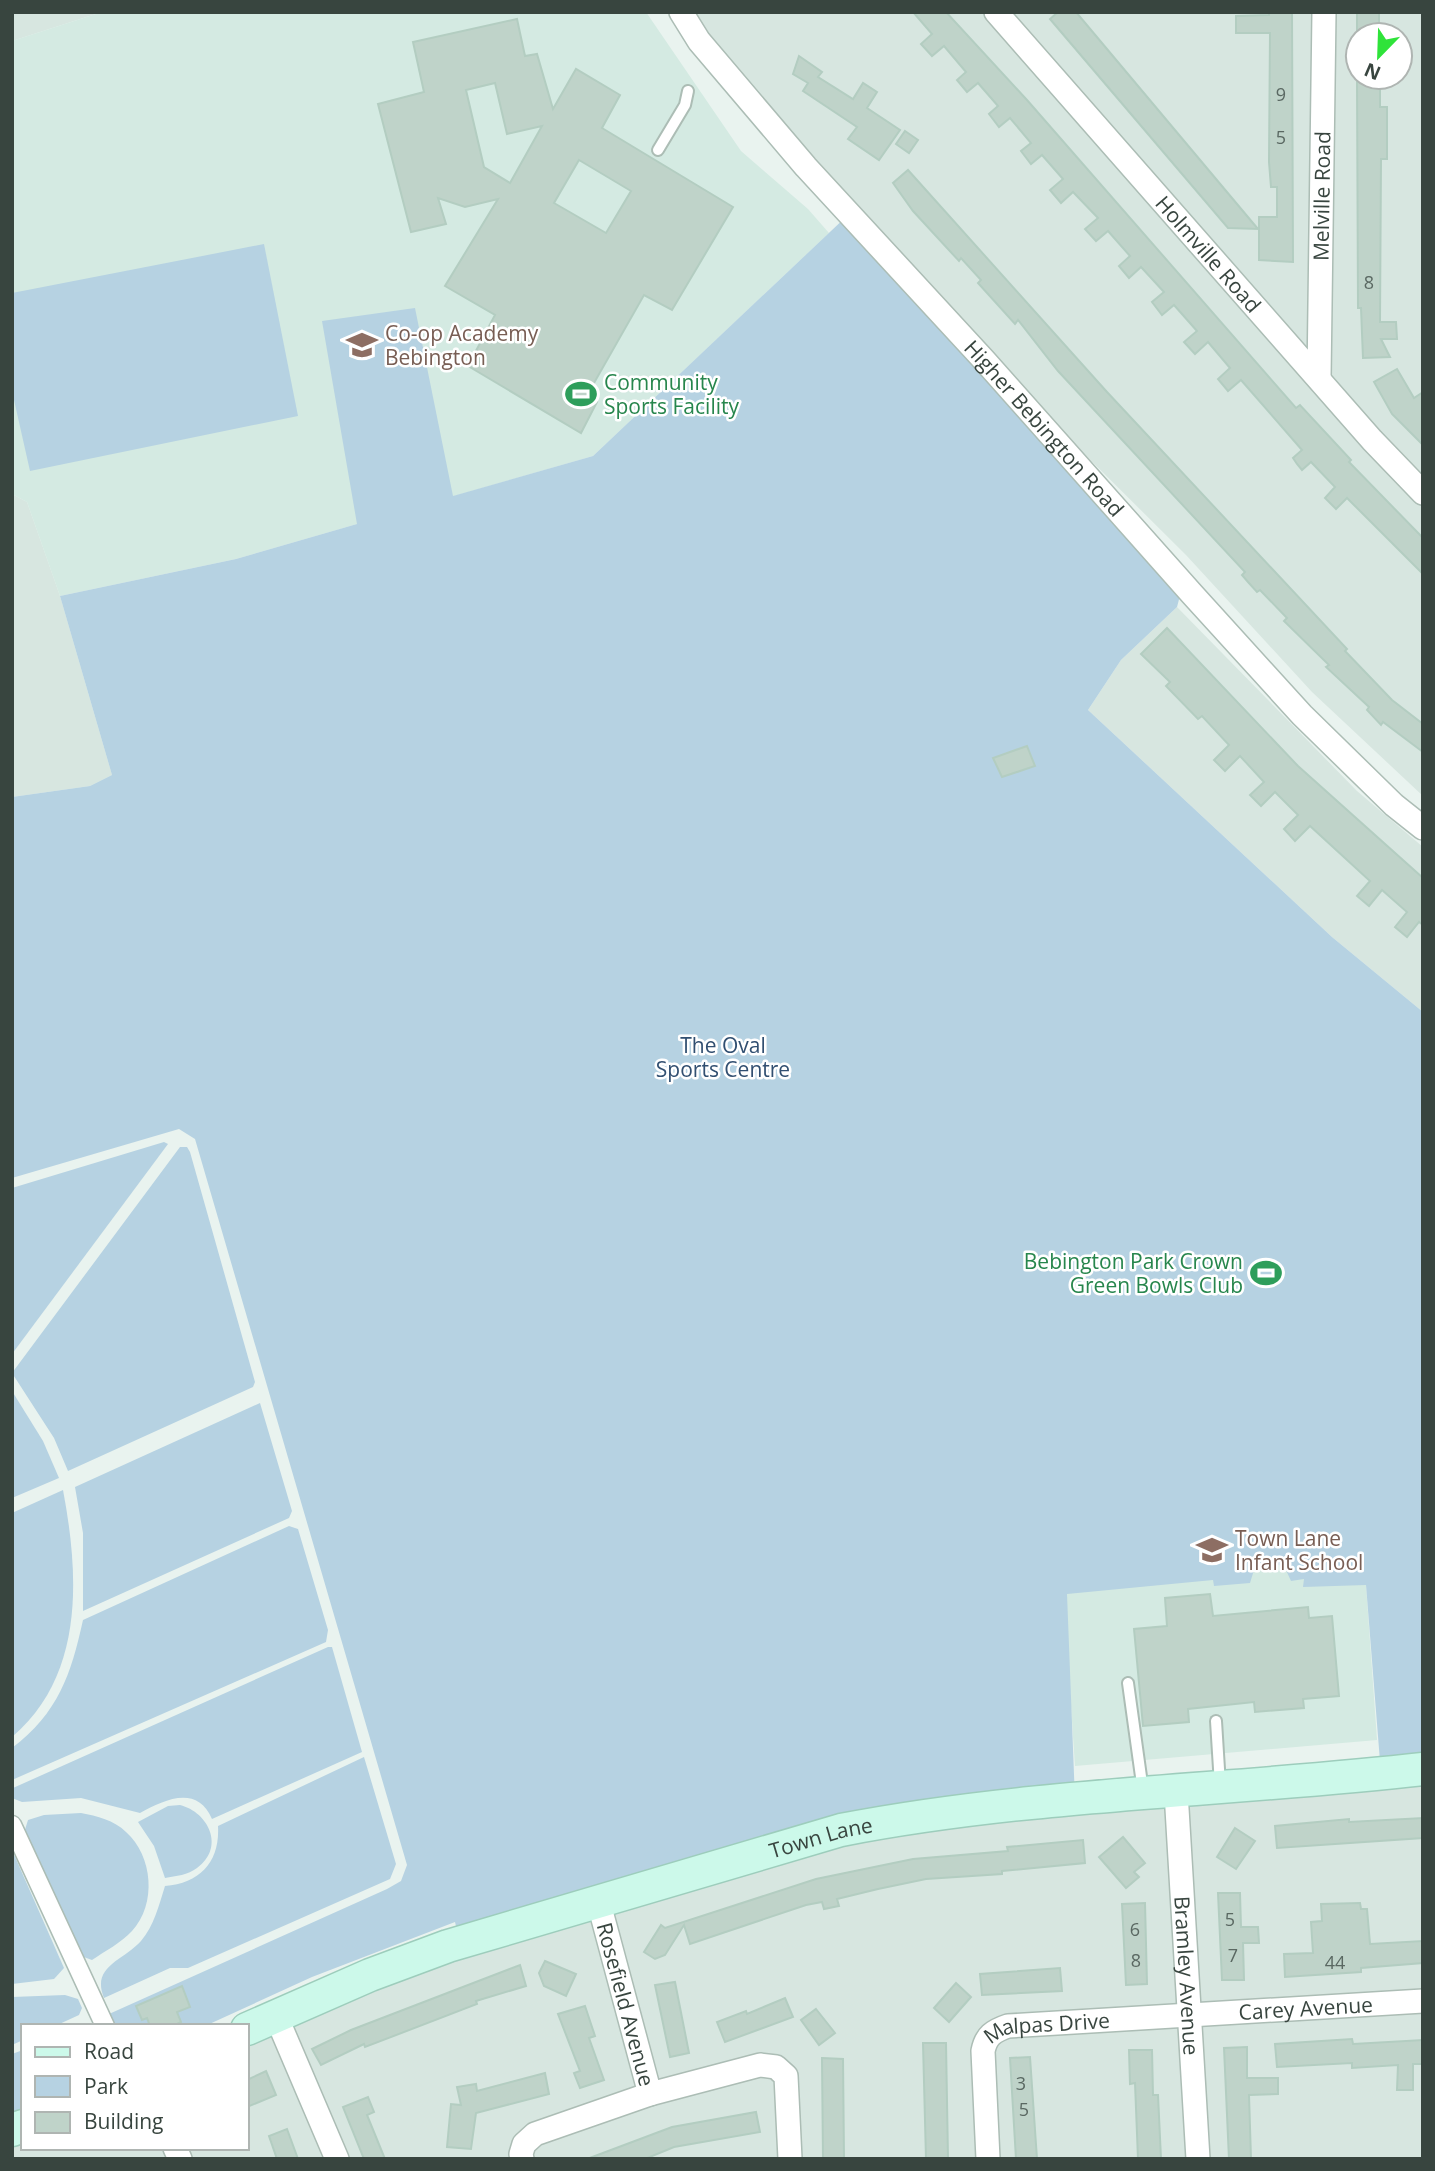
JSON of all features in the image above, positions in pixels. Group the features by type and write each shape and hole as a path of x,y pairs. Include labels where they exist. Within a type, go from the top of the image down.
{"main road":[{"name":"Town Lane","path":"248,2029 370,1975 448,1946 841,1830 895,1819 1423,1769"}],"street":[{"name":"Higher Bebington Road","path":"681,12 699,41 806,167 984,359 1301,715 1394,805 1423,828"},
{"name":"Holmville Road","path":"996,12 1423,493"},
{"name":"Melville Road","path":"1319,378 1324,12"},
{"name":"Bramley Avenue","path":"1175,1791 1198,2159"},
{"path":"12,1825 104,2024"},
{"name":"Rosefield Avenue","path":"598,1900 650,2094 760,2065 776,2067 786,2076 790,2159"},
{"name":"Carey Avenue","path":"1189,2016 1423,2001"},
{"path":"276,2016 337,2159"},
{"name":"Malpas Drive","path":"988,2159 983,2051 985,2040 995,2030 1008,2026 1189,2016"},
{"path":"522,2159 520,2154 524,2144 535,2134 650,2094"}],"lane":[{"path":"657,150 685,105 688,91"},
{"path":"1128,1683 1143,1794"},
{"path":"1216,1721 1221,1788"}],"shaded area":[{"path":"12,12 102,12 12,41"},
{"name":"Co-op Academy Bebington","path":"102,12 646,12 741,151 808,209 829,233 593,456 236,559 60,596 27,502 12,494 12,41"},
{"path":"677,12 1423,12 1423,796 1312,692 1186,555 855,226"},
{"path":"12,494 27,502 60,596 112,775 90,786 12,797"},
{"path":"1177,607 1357,791 1423,847 1423,1012 1332,937 1088,710 1121,660"},
{"name":"Town Lane Infant School","path":"1054,1447 1366,1585 1377,1740 1075,1766"},
{"path":"1423,1769 1423,2159 12,2159 12,2139 21,2135 21,2150 248,2150 248,2034 385,1972 856,1830"}],"green space":[{"name":"The Oval Sports Centre","path":"849,214 1183,584 1177,607 1121,660 1088,710 1332,937 1423,1012 1423,1769 1381,1774 1366,1585 1303,1587 1304,1579 1291,1581 1285,1568 1273,1562 1254,1570 1250,1583 1214,1586 1213,1580 1067,1594 1075,1800 896,1819 460,1942 455,1922 312,1977 209,2024 113,2024 109,2014 387,1889 401,1881 407,1865 195,1139 179,1129 12,1178 12,797 90,786 112,775 60,596 236,559 357,524 322,321 415,308 453,496 593,456"},
{"path":"264,244 298,416 30,471 12,391 12,293"},
{"path":"164,1142 168,1144 12,1354 12,1188"},
{"path":"180,1147 187,1147 190,1152 255,1382 253,1387 68,1471 54,1438 12,1373"},
{"path":"12,1391 43,1441 59,1478 12,1498"},
{"path":"260,1403 292,1511 289,1518 83,1611 83,1533 75,1487"},
{"path":"63,1490 72,1556 71,1622 64,1654 53,1684 36,1712 12,1737 12,1513"},
{"path":"289,1526 298,1529 328,1630 326,1642 12,1780 12,1748 28,1735 52,1707 67,1675 83,1620"},
{"path":"332,1647 362,1752 212,1819 206,1808 189,1798 169,1800 140,1813 81,1798 22,1802 12,1798 13,1788"},
{"path":"364,1757 396,1864 390,1879 188,1968 170,1968 104,1998 101,1987 105,1971 146,1935 165,1886 189,1880 206,1868 216,1850 218,1826"},
{"path":"180,1805 199,1815 205,1822 210,1831 211,1850 206,1860 197,1868 182,1875 165,1878 154,1846 138,1822 168,1806"},
{"path":"81,1813 111,1822 126,1832 142,1854 148,1880 148,1894 140,1920 123,1939 92,1960 81,1956 23,1836 28,1820 44,1815"},
{"path":"12,1850 64,1968 54,1979 12,1984"},
{"path":"65,1995 78,1999 82,2008 79,2015 59,2024 21,2024 21,2041 12,2045 12,1997"},
{"path":"21,2051 21,2110 12,2114 12,2054"}],"building":[{"path":"913,12 946,12 1027,100 1296,408 1300,405 1351,460 1349,462 1423,538 1423,574 1347,498 1336,509 1325,498 1335,487 1311,462 1302,470 1293,458 1302,450 1241,380 1228,391 1218,379 1230,368 1208,342 1195,354 1184,342 1197,331 1174,305 1162,315 1152,302 1164,292 1141,267 1129,278 1119,266 1130,256 1108,231 1096,241 1085,229 1098,218 1073,192 1061,203 1050,190 1063,179 1042,155 1031,164 1021,151 1031,143 1010,118 999,127 989,114 998,106 978,83 967,92 957,80 966,72 944,46 932,56 921,44 932,34"},
{"path":"1058,12 1076,12 1258,229 1228,228 1050,19"},
{"path":"1269,12 1292,12 1293,262 1259,260 1259,217 1277,217 1277,187 1271,187 1269,162 1270,33 1236,33 1236,16 1269,15"},
{"path":"1357,12 1379,12 1379,21 1357,21"},
{"path":"517,19 525,56 537,54 553,109 576,69 620,95 602,128 733,207 672,310 644,295 586,397 597,402 581,433 468,366 495,315 445,286 498,199 465,207 438,198 446,224 411,232 378,104 424,92 413,42","holes":["495,83 507,134 542,126 510,183 484,167 466,90","579,160 631,191 606,233 554,203"]},
{"path":"799,56 822,72 818,77 853,99 863,83 877,92 867,108 900,130 879,160 848,139 857,127 803,91 808,83 793,74"},
{"path":"1357,91 1380,91 1380,107 1387,107 1387,159 1381,159 1380,322 1396,322 1397,339 1381,339 1390,357 1363,358 1361,308 1358,308"},
{"path":"905,131 918,140 909,153 896,144"},
{"path":"908,170 1107,392 1347,649 1345,651 1392,700 1423,724 1423,752 1383,722 1381,725 1367,710 1369,707 1326,667 1329,665 1284,621 1287,618 1260,590 1257,592 1242,575 1245,572 1058,371 1018,320 1015,324 978,283 981,280 961,258 959,261 913,211 893,183"},
{"path":"1397,369 1414,398 1423,392 1423,445 1392,414 1374,382"},
{"path":"1167,628 1298,766 1423,878 1423,925 1419,922 1407,937 1395,927 1407,912 1382,890 1369,906 1357,896 1370,881 1310,826 1295,841 1284,829 1298,815 1275,792 1261,806 1250,795 1264,782 1240,756 1225,771 1214,760 1229,745 1202,716 1198,719 1166,686 1170,682 1141,654"},
{"path":"1027,746 1035,766 1002,777 993,758"},
{"path":"1210,1594 1213,1616 1308,1607 1309,1618 1332,1616 1339,1696 1303,1699 1304,1708 1255,1712 1254,1702 1188,1709 1189,1722 1143,1726 1134,1629 1167,1626 1165,1598"},
{"path":"1423,1818 1423,1838 1277,1848 1275,1826 1349,1819 1349,1822"},
{"path":"1235,1828 1255,1841 1236,1869 1217,1857"},
{"path":"1123,1837 1145,1863 1134,1872 1139,1877 1126,1888 1099,1857"},
{"path":"1083,1840 1085,1863 1002,1871 1002,1874 926,1879 837,1899 839,1906 824,1909 822,1902 806,1905 690,1944 684,1925 665,1955 655,1959 644,1952 661,1925 665,1928 816,1879 913,1859 1008,1851 1007,1847"},
{"path":"1218,1893 1240,1893 1241,1927 1258,1927 1259,1943 1243,1943 1244,1980 1222,1980"},
{"path":"1145,1903 1147,1984 1126,1985 1122,1904"},
{"path":"1360,1903 1361,1909 1367,1909 1370,1944 1423,1941 1423,1963 1361,1968 1361,1972 1285,1977 1284,1954 1313,1953 1311,1922 1322,1921 1321,1904"},
{"path":"545,1961 576,1974 566,1996 544,1986 539,1973"},
{"path":"520,1965 526,1986 476,2001 477,2004 365,2047 364,2044 321,2065 312,2049 351,2030"},
{"path":"1060,1968 1062,1991 982,1995 980,1974"},
{"path":"675,1982 689,2053 670,2057 655,1985"},
{"path":"956,1983 971,1997 949,2022 934,2008"},
{"path":"182,1986 190,2007 177,2012 181,2022 177,2024 149,2024 147,2018 142,2020 136,2006"},
{"path":"785,1998 793,2017 725,2042 717,2022 746,2011 747,2014"},
{"path":"585,2006 595,2036 589,2038 604,2080 580,2088 574,2073 580,2071 558,2014"},
{"path":"816,2009 835,2033 819,2045 801,2020"},
{"path":"1352,2039 1353,2044 1423,2040 1423,2064 1413,2064 1413,2090 1397,2090 1398,2065 1352,2068 1352,2063 1277,2067 1275,2044"},
{"path":"923,2043 946,2043 948,2159 926,2159"},
{"path":"1247,2047 1247,2078 1278,2078 1278,2094 1249,2095 1251,2159 1229,2159 1224,2048"},
{"path":"1129,2050 1152,2050 1153,2095 1158,2095 1161,2159 1138,2159 1135,2083 1130,2084"},
{"path":"1030,2057 1037,2159 1016,2159 1010,2058"},
{"path":"822,2058 843,2059 844,2159 823,2159"},
{"path":"266,2071 276,2095 248,2107 248,2080"},
{"path":"545,2073 549,2094 476,2113 471,2149 447,2147 451,2104 461,2105 457,2087 476,2084 477,2091"},
{"path":"368,2097 374,2112 367,2115 385,2159 364,2159 343,2107"},
{"path":"756,2112 760,2132 674,2147 645,2159 587,2159 672,2127"},
{"path":"287,2129 298,2159 277,2159 269,2136"}],"place":[{"name":"Co-op Academy Bebington","path":"362,345"},
{"name":"Community Sports Facility","path":"581,394"},
{"name":"Bebington Park Crown Green Bowls Club","path":"1266,1273"},
{"name":"Town Lane Infant School","path":"1212,1550"}]}
